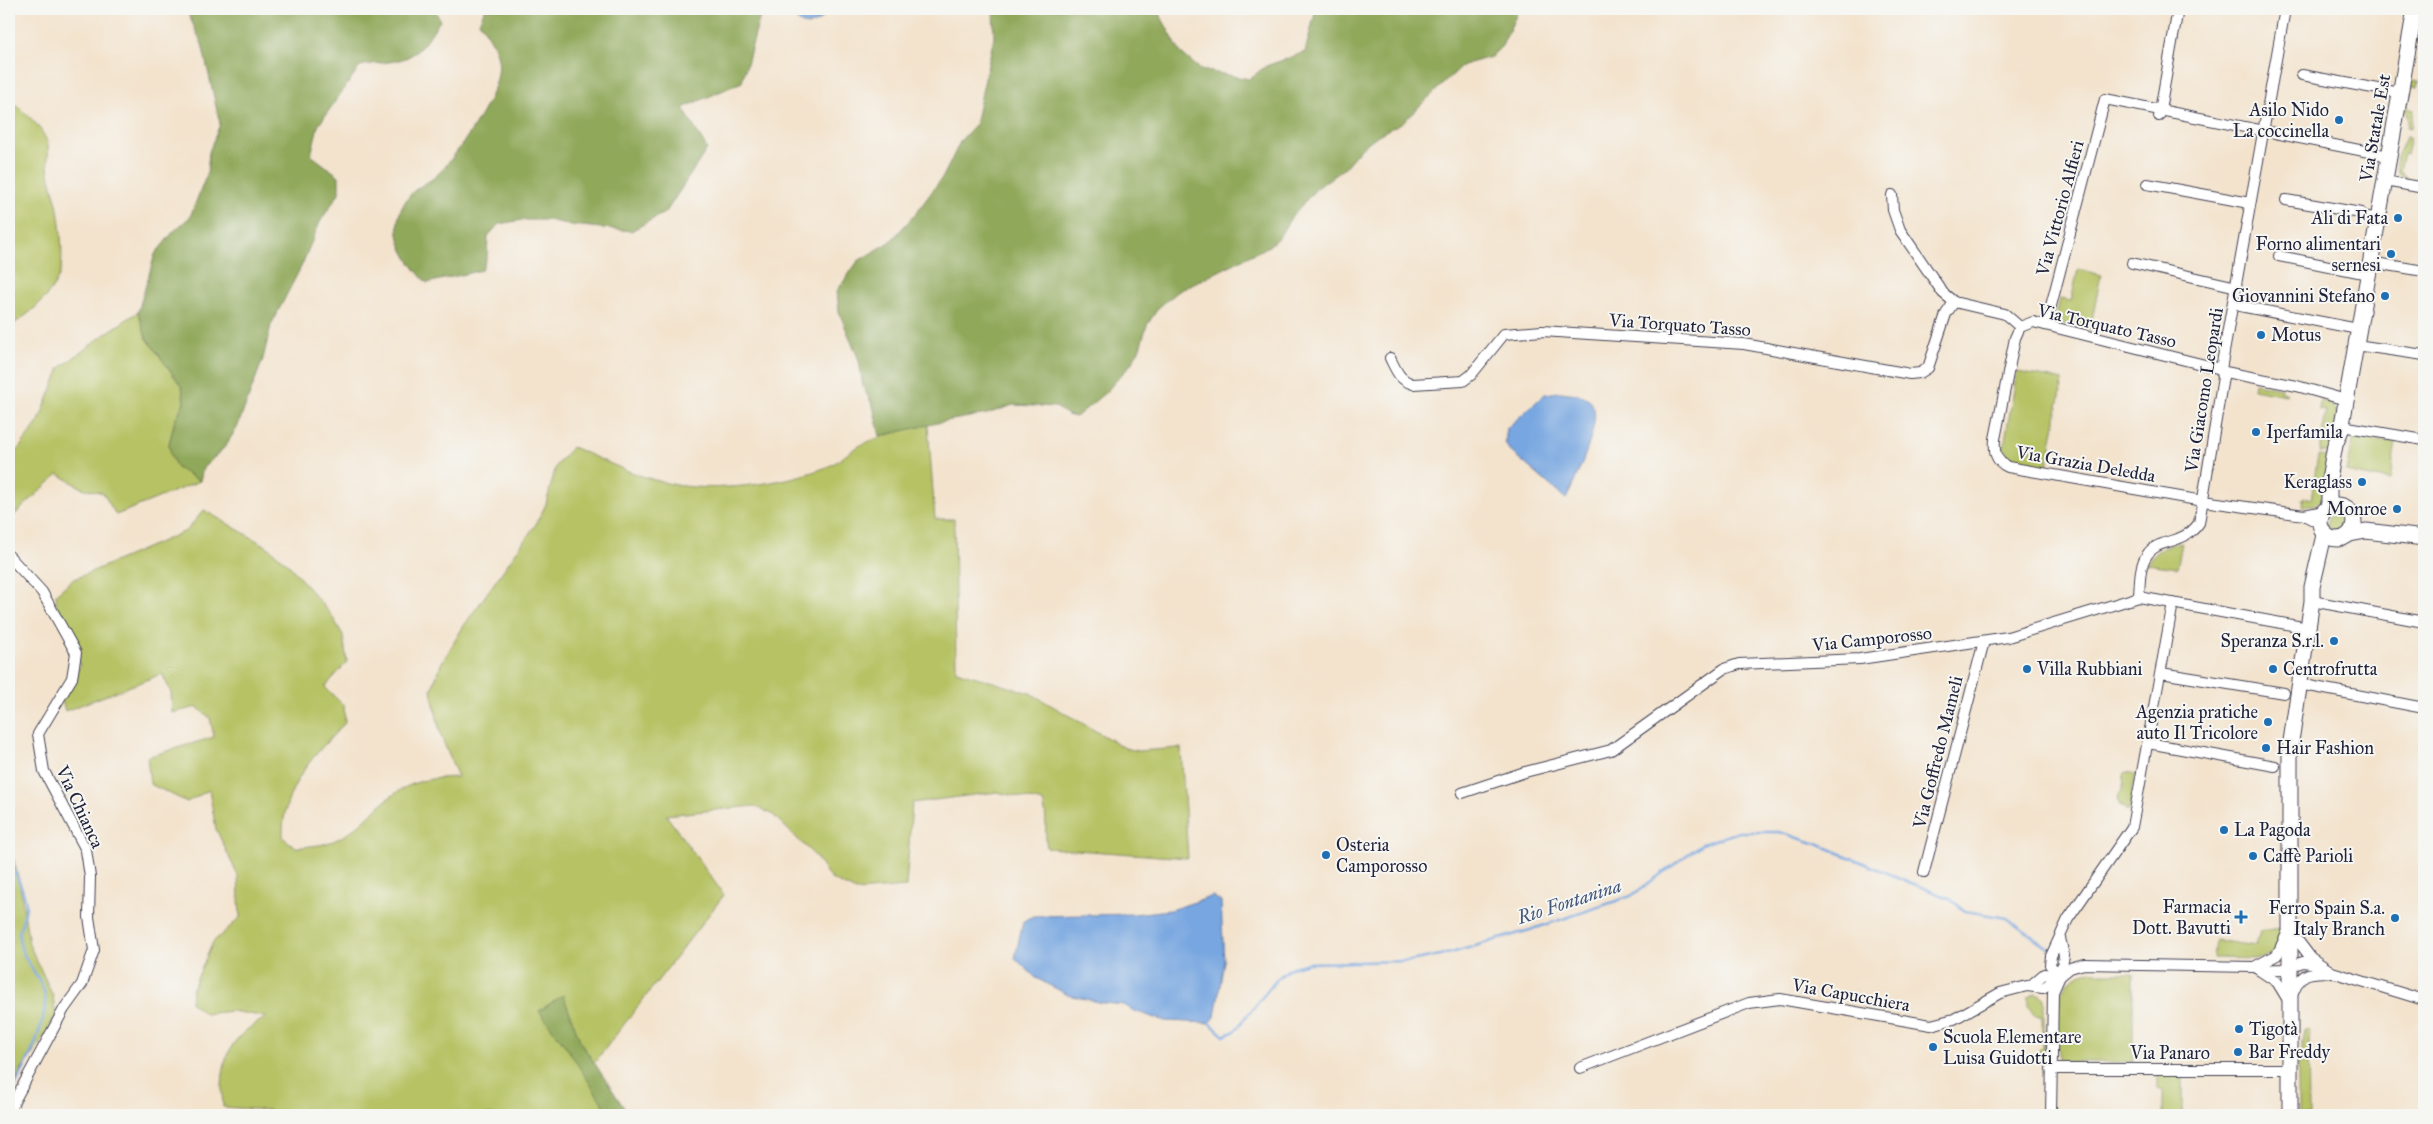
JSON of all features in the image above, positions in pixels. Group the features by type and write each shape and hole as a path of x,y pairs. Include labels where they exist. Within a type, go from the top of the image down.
{"street":[{"path":"2178,9 2159,113 2389,156"},
{"name":"Via Giacomo Leopardi","path":"2139,597 2142,570 2147,554 2152,549 2182,539 2193,531 2199,523 2223,377 2220,369 2237,287 2285,9"},
{"name":"Via Statale Est","path":"2290,1115 2290,748 2312,601 2324,560 2334,545 2346,536 2354,525 2337,485 2342,447 2342,428 2415,9"},
{"path":"2302,75 2400,93"},
{"name":"Via Vittorio Alfieri","path":"2046,325 2105,100 2159,113"},
{"path":"2385,181 2424,188"},
{"path":"2147,184 2250,203"},
{"path":"1892,195 1893,210 1904,236 1936,284 1954,302"},
{"path":"2286,200 2361,213 2363,216 2378,219"},
{"path":"2279,256 2369,268 2424,271"},
{"path":"2132,263 2237,287"},
{"name":"Via Torquato Tasso","path":"1390,358 1399,376 1405,382 1413,384 1464,381 1504,334 1542,330 1620,338 1744,344 1902,372 1920,373 1928,368 1946,314 1954,302 2005,314 2020,327 2033,322 2226,372 2297,386 2346,400"},
{"path":"2240,306 2358,329"},
{"name":"Via Grazia Deledda","path":"2020,327 2015,338 1995,439 1995,454 2001,464 2203,502 2324,519"},
{"path":"2356,344 2424,356"},
{"path":"2342,428 2424,440"},
{"name":"Via Statale Est","path":"2312,601 2312,587 2329,479 2335,446 2342,428"},
{"path":"2424,529 2375,525 2337,505 2324,519 2331,539 2366,531 2424,538"},
{"name":"Via Chianca","path":"9,556 42,592 76,653 72,678 38,734 44,771 86,850 90,877 89,918 94,950 82,984 64,1008 9,1111"},
{"name":"Via Camporosso","path":"1462,793 1524,772 1612,750 1731,666 1860,659 2008,637 2139,597 2308,628"},
{"path":"2312,601 2424,622"},
{"path":"2060,976 2054,950 2068,919 2132,826 2173,602"},
{"name":"Via Goffredo Mameli","path":"1924,872 1984,641"},
{"path":"2161,672 2284,694"},
{"path":"2299,684 2424,708"},
{"path":"2148,743 2275,766"},
{"path":"2256,968 2277,955 2289,929 2311,958 2332,972 2424,1000"},
{"path":"2060,938 2076,965 2103,963 2282,969 2303,962 2320,965"},
{"path":"2051,1115 2052,1004 2055,984 2060,976 2064,956 2060,938"},
{"path":"2268,960 2290,965 2307,973 2332,972"},
{"name":"Via Capucchiera","path":"1580,1068 1749,1003 1789,999 1931,1025 1954,1019 2000,993 2030,986 2043,988 2076,965"},
{"path":"2256,968 2277,982 2290,1002"},
{"path":"2290,1002 2299,979 2307,973"},
{"name":"Via Panaro","path":"2051,1069 2290,1069"}],"green space":[{"path":"186,9 435,9 440,21 428,39 413,54 401,60 360,66 318,126 311,155 339,176 339,193 320,222 301,267 271,325 263,359 237,428 224,448 203,468 200,481 177,468 171,456 169,444 175,420 184,402 182,387 146,337 138,312 155,254 174,231 190,217 207,174 209,152 220,124 202,44"},
{"path":"485,9 762,9 742,82 683,108 707,149 666,212 631,231 571,225 548,220 522,220 499,224 488,236 487,257 482,270 427,283 404,253 400,242 398,219 402,207 410,195 445,167 474,127 490,98 499,66 491,40 479,22"},
{"path":"993,9 1157,9 1180,52 1201,70 1249,79 1266,66 1305,52 1316,9 1519,9 1502,46 1491,57 1463,65 1403,122 1378,135 1361,148 1344,168 1316,189 1292,216 1279,237 1269,246 1179,291 1159,307 1147,325 1140,348 1131,364 1106,392 1076,417 1067,415 1056,407 1013,405 987,414 880,436 873,406 863,387 859,360 839,312 837,291 858,261 890,242 917,212 944,175 961,140 975,125 994,37"},
{"path":"2414,80 2419,81 2418,87 2411,86 2407,107 2414,109 2411,128 2407,127 2408,120 2405,108 2410,83"},
{"path":"9,99 37,125 48,145 48,168 61,230 62,261 59,276 50,292 24,317 9,327"},
{"path":"2406,136 2410,137 2406,155 2403,154 2399,170 2408,179 2399,175 2395,165"},
{"path":"2078,269 2101,275 2090,330 2064,324 2057,312 2060,299 2071,301"},
{"path":"138,312 146,337 182,387 184,402 175,420 169,444 177,468 200,481 116,515 103,493 82,488 58,474 9,520 9,462 39,421 60,368"},
{"path":"2017,372 2063,380 2047,467 2017,461 2007,456 2003,451"},
{"path":"2254,383 2281,388 2281,392 2287,393 2286,395 2253,389"},
{"path":"2320,400 2333,405 2337,412 2330,452 2319,452 2326,411 2319,410"},
{"path":"928,425 935,519 954,519 956,671 1030,693 1125,748 1138,751 1181,748 1188,858 1047,848 1043,802 997,792 912,803 906,887 856,891 831,879 814,855 772,814 754,806 666,815 724,895 588,1071 618,1115 333,1115 223,1107 222,1079 229,1052 243,1033 266,1017 232,1011 205,1014 191,1003 192,990 213,942 240,918 238,876 216,829 209,790 187,802 150,784 147,757 214,737 210,718 197,707 172,713 171,692 162,674 65,711 61,698 80,666 75,648 57,614 56,594 72,580 186,531 204,510 268,547 289,565 332,616 343,635 347,662 325,687 344,706 345,723 301,774 287,804 284,820 283,838 296,847 327,843 351,831 382,803 406,787 425,780 458,777 441,736 431,691 441,664 463,627 536,524 546,504 556,466 572,447 619,467 667,483 705,488 748,486 810,473 831,465 867,442 893,433"},
{"path":"2353,437 2396,443 2390,481 2346,472"},
{"path":"2318,455 2327,456 2322,498 2314,506 2302,506 2303,498 2311,499"},
{"path":"2336,514 2342,517 2345,523 2342,529 2336,532 2330,529 2327,523 2330,517"},
{"path":"2180,542 2182,543 2177,568 2147,564 2157,552"},
{"path":"2127,772 2135,774 2129,810 2126,810 2119,804 2117,798 2123,787 2124,774"},
{"path":"9,841 20,884 29,944 53,996 56,1015 45,1036 20,1072 9,1097"},
{"path":"2280,928 2280,937 2275,952 2260,959 2213,958 2215,940 2256,946 2260,931"},
{"path":"2092,971 2094,973 2133,973 2133,1062 2063,1062 2059,1059 2058,1018 2062,993 2068,982 2078,975"},
{"path":"2035,993 2041,995 2044,999 2044,1055 2038,1051 2042,1047 2042,1016 2034,1015 2028,1006 2028,997"},
{"path":"563,995 581,1043 629,1115 610,1115 567,1048 539,1011"},
{"path":"2304,1030 2308,1031 2309,1115 2298,1115 2298,1066"},
{"path":"2157,1075 2183,1075 2183,1115 2163,1115 2163,1089 2157,1089"}],"water":[{"path":"790,9 830,9 820,20 809,25 799,22"},
{"path":"1560,392 1578,394 1589,399 1594,409 1595,417 1590,441 1566,499 1509,450 1505,442 1507,428 1545,394"},
{"path":"1213,896 1221,902 1224,961 1215,1017 1210,1023 1165,1021 1134,1011 1124,1005 1103,1003 1068,995 1036,978 1015,958 1023,922 1033,916 1134,914 1170,910"}],"waterway":[{"name":"Rio Fontanina","path":"1210,1023 1224,1036 1235,1031 1277,979 1290,968 1308,963 1410,961 1451,953 1530,930 1631,896 1702,844 1739,832 1779,832 1820,845 1950,899 1965,911 2007,918 2050,949"},
{"path":"9,858 22,887 26,905 19,935 20,946 42,986 45,997 41,1026 35,1043 29,1059 9,1097"}],"place":[{"name":"Asilo Nido La coccinella","path":"2339,120"},
{"name":"Ali di Fata","path":"2398,218"},
{"name":"Forno alimentari sernesi","path":"2391,254"},
{"name":"Giovannini Stefano","path":"2385,296"},
{"name":"Motus","path":"2261,335"},
{"name":"Iperfamila","path":"2256,432"},
{"name":"Keraglass","path":"2362,482"},
{"name":"Monroe","path":"2397,509"},
{"name":"Speranza S.r.l.","path":"2334,641"},
{"name":"Villa Rubbiani","path":"2027,669"},
{"name":"Centrofrutta","path":"2273,669"},
{"name":"Agenzia pratiche auto Il Tricolore","path":"2268,722"},
{"name":"Hair Fashion","path":"2266,748"},
{"name":"La Pagoda","path":"2224,830"},
{"name":"Osteria Camporosso","path":"1326,855"},
{"name":"Caffè Parioli","path":"2253,856"},
{"name":"Farmacia Dott. Bavutti","path":"2241,917"},
{"name":"Ferro Spain S.a. Italy Branch","path":"2395,918"},
{"name":"Tigotà","path":"2239,1029"},
{"name":"Scuola Elementare Luisa Guidotti","path":"1933,1047"},
{"name":"Bar Freddy","path":"2238,1052"}]}
